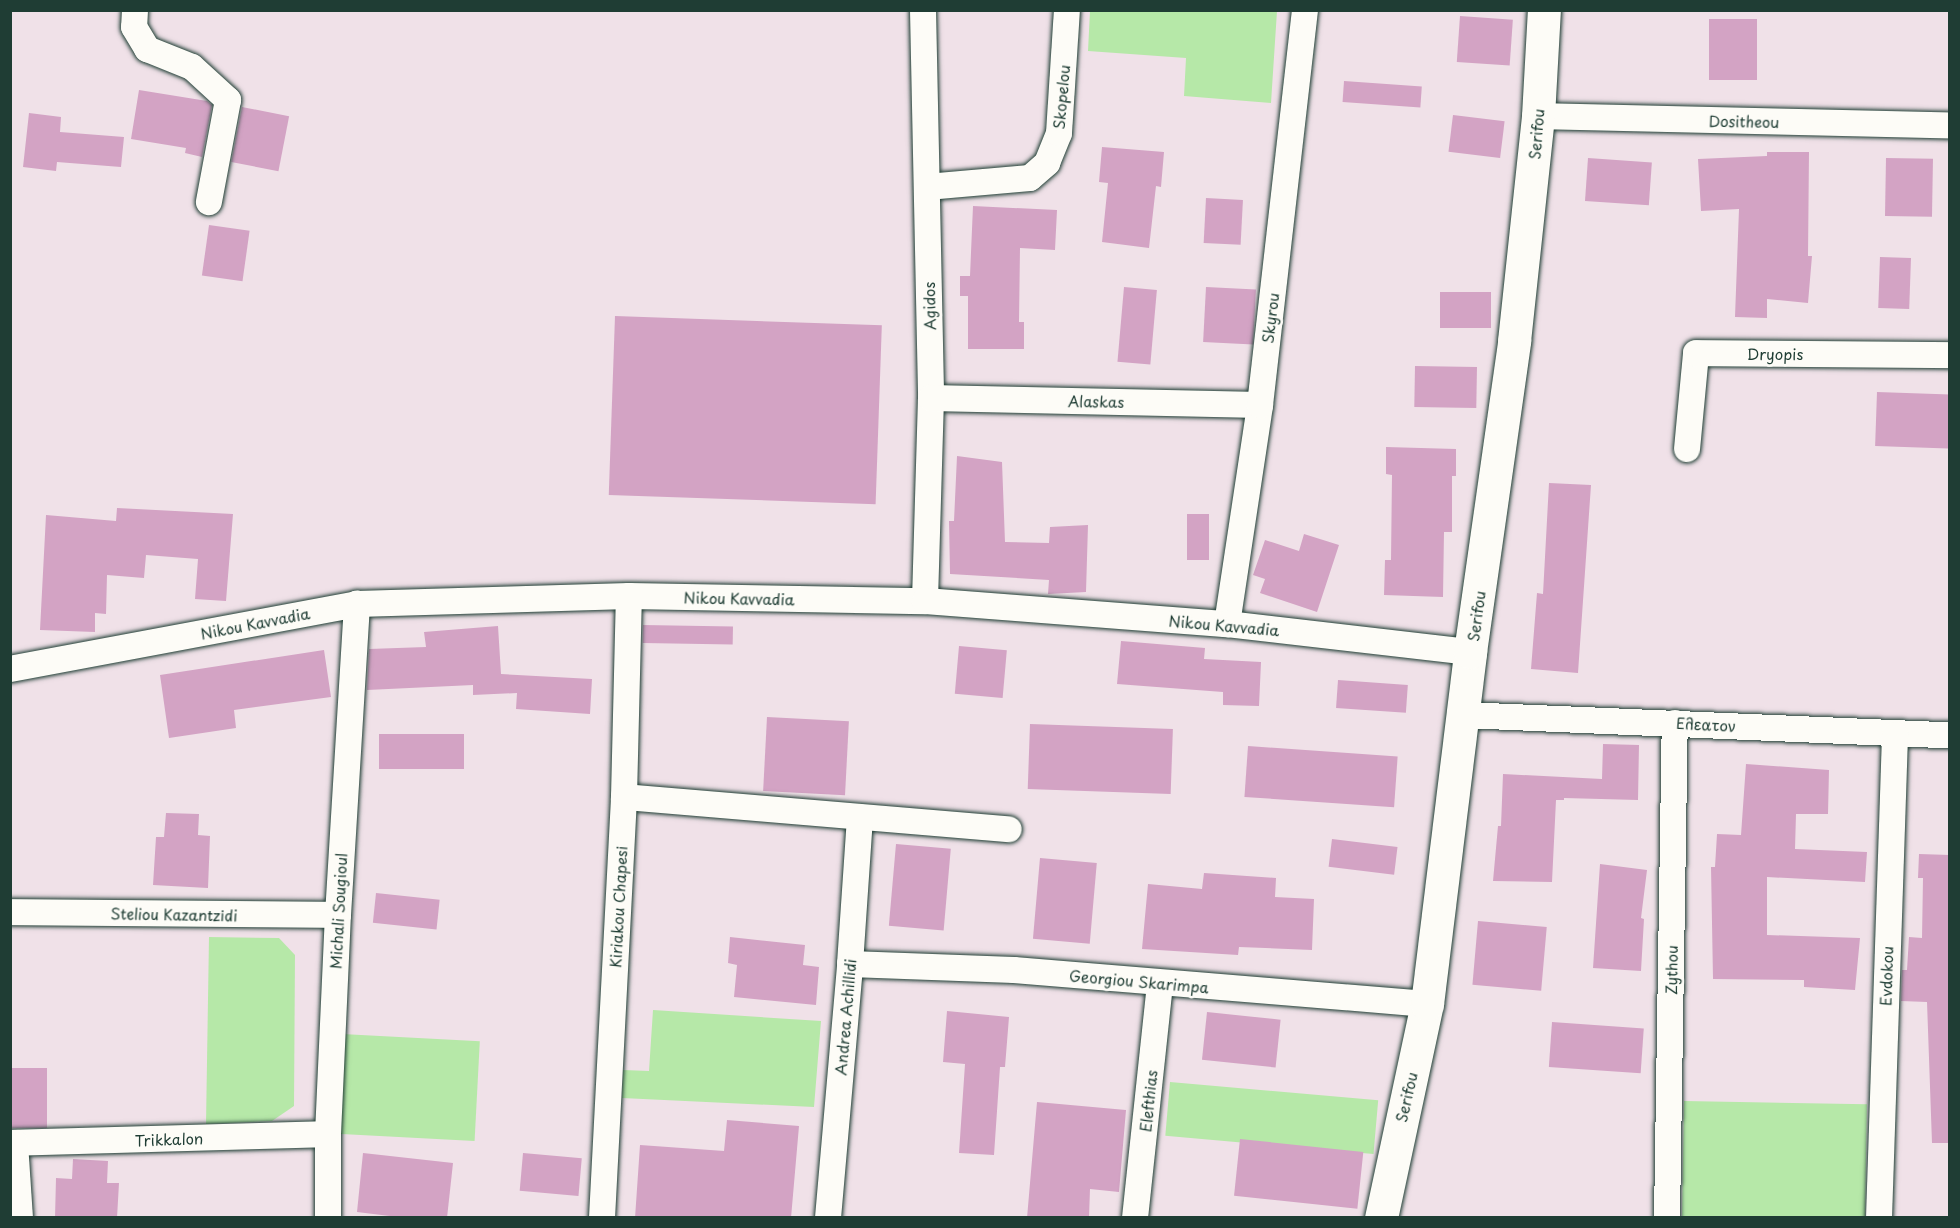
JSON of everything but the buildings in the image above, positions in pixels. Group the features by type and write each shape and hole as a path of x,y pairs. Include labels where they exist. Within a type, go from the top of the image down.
{"street":[{"path":"135,10 134,27 147,49 192,67 228,100 209,202"},
{"name":"Agidos","path":"923,10 931,398 925,601"},
{"name":"Skopelou","path":"927,187 1030,178 1047,163 1059,133 1067,10"},
{"name":"Skyrou","path":"1227,624 1260,405 1305,10"},
{"name":"Serifou","path":"1381,1218 1427,1004 1470,652 1514,340 1538,116 1544,10"},
{"name":"Dositheou","path":"1538,116 1950,125"},
{"name":"Dryopis","path":"1687,448 1696,353 1950,355"},
{"name":"Alaskas","path":"931,398 1260,405"},
{"name":"Nikou Kavvadia","path":"10,669 357,604 629,596 925,601 1227,624 1470,652"},
{"name":"Kiriakou Chapesi","path":"602,1218 624,797 629,596"},
{"name":"Michali Sougioul","path":"328,1218 328,1134 338,915 357,604"},
{"name":"Ελεατον","path":"1463,715 1675,723 1895,735 1950,735"},
{"name":"Zythou","path":"1667,1218 1675,723"},
{"name":"Evdokou","path":"1879,1218 1895,735"},
{"path":"624,797 1009,829"},
{"name":"Andrea Achillidi","path":"828,1218 860,817"},
{"name":"Steliou Kazantzidi","path":"10,912 338,915"},
{"name":"Georgiou Skarimpa","path":"850,964 1014,970 1160,984 1427,1004"},
{"name":"Elefthias","path":"1136,1218 1160,984"},
{"name":"Trikkalon","path":"13,1143 328,1134"},
{"path":"13,1143 20,1218"}],"green space":[{"path":"1090,11 1277,11 1271,103 1184,96 1186,58 1088,51"},
{"path":"209,937 279,938 295,955 294,1106 272,1121 206,1124"},
{"path":"653,1010 821,1021 814,1107 622,1098 623,1070 649,1071"},
{"path":"342,1034 480,1041 475,1141 337,1134"},
{"path":"1170,1082 1378,1100 1373,1154 1165,1136"},
{"path":"1684,1101 1867,1104 1865,1218 1682,1217"}]}
